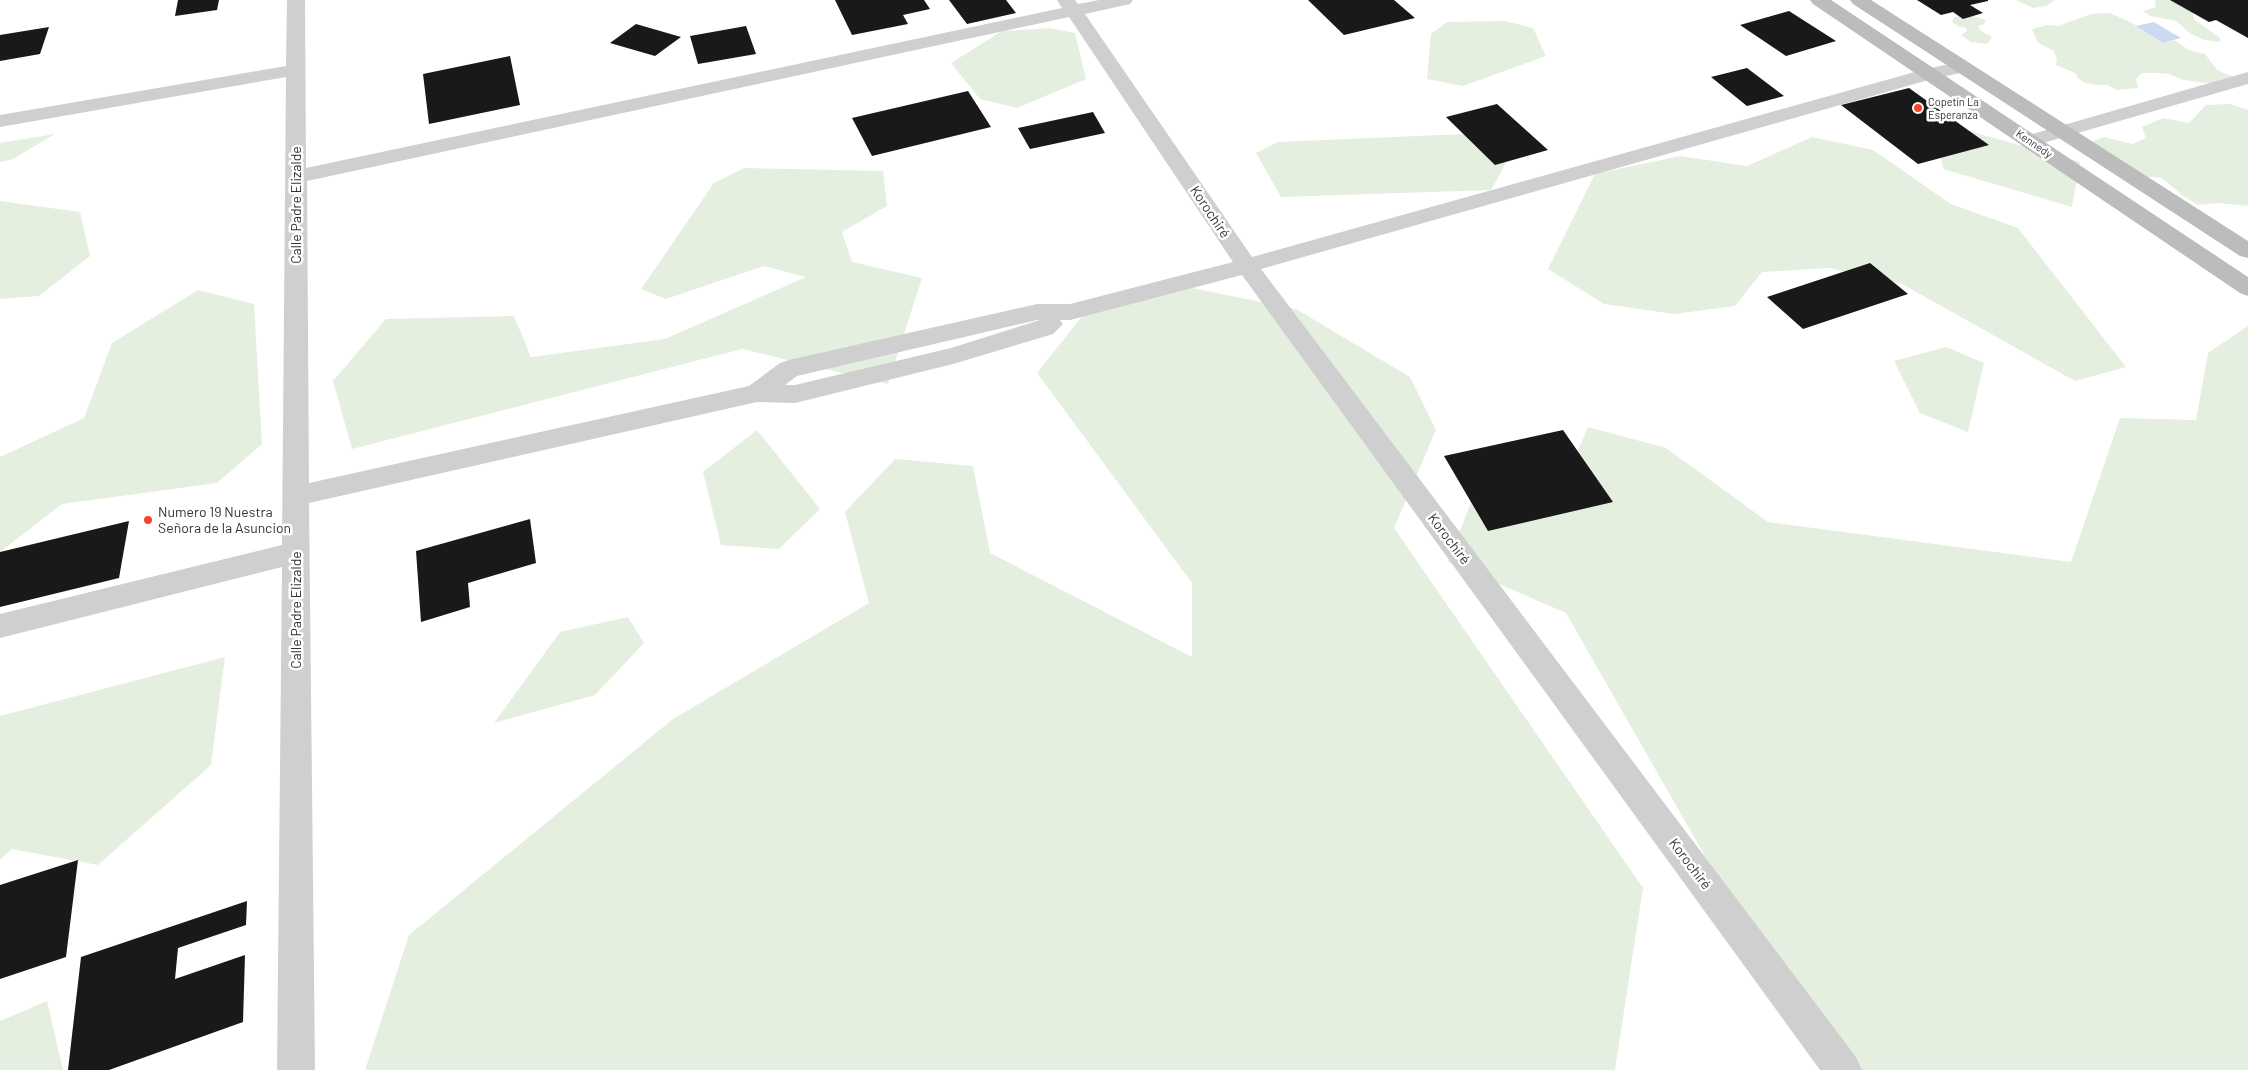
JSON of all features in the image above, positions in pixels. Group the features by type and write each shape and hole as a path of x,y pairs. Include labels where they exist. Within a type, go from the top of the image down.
{"main road":[{"name":"Kennedy","path":"1819,0 2248,288"},
{"name":"Kennedy","path":"1860,0 2248,250"}],"street":[{"name":"Calle Padre Elizalde","path":"296,0 296,1070"},
{"path":"296,177 1070,5 1124,0"},
{"name":"Korochiré","path":"1070,5 1247,266 1843,1070"},
{"path":"296,496 757,393 795,394 953,356 1045,328 1070,312 1247,266 1929,74 1963,67"},
{"path":"0,120 296,70"},
{"path":"2029,141 2248,78"},
{"path":"0,626 296,553"}],"green space":[{"path":"2016,0 2055,0 2046,6 2033,8"},
{"path":"2155,0 2185,0 2195,8 2193,15 2195,20 2220,38 2220,42 2204,40 2191,34 2176,21 2150,16 2143,11 2156,7"},
{"path":"2110,13 2132,23 2163,43 2174,40 2189,50 2205,54 2217,70 2234,77 2233,87 2184,80 2169,74 2158,73 2142,73 2136,79 2138,88 2117,90 2107,85 2085,83 2075,73 2056,65 2057,59 2054,51 2037,42 2032,29 2047,25 2058,26 2091,14"},
{"path":"1969,15 1986,20 1984,24 1978,26 1981,31 1992,37 1987,44 1971,42 1961,35 1967,31 1966,28 1959,27 1952,22 1954,17"},
{"path":"1505,21 1533,28 1546,56 1463,86 1427,79 1431,34 1447,22"},
{"path":"1050,28 1075,33 1086,79 1017,108 980,99 951,63 1002,31"},
{"path":"2230,104 2248,110 2248,206 2219,203 2198,205 2183,196 2162,178 2124,175 2087,143 2104,137 2132,144 2146,138 2142,127 2163,118 2189,123 2206,105"},
{"path":"1962,129 2080,162 2072,207 1943,169 1937,134"},
{"path":"55,134 13,159 0,162 0,143"},
{"path":"1464,134 1510,156 1491,190 1281,197 1256,153 1278,142"},
{"path":"1812,137 1873,150 1951,204 2018,228 2126,367 2075,381 1902,284 1829,268 1762,272 1735,306 1674,314 1604,304 1548,269 1595,174 1680,156 1747,166"},
{"path":"744,168 883,171 887,206 842,232 852,262 922,278 888,384 742,349 352,449 333,381 386,319 514,316 531,357 665,339 806,277 764,266 666,299 641,289 714,183"},
{"path":"0,201 80,212 90,256 39,296 0,299"},
{"path":"1192,288 1296,309 1410,377 1436,430 1394,528 1643,888 1615,1070 365,1070 409,935 673,719 869,603 845,512 895,459 973,466 990,553 1192,657 1192,583 1037,373 1092,304"},
{"path":"198,290 254,304 262,444 217,483 62,504 0,552 0,457 84,418 112,343"},
{"path":"2248,326 2248,1070 1858,1070 1765,961 1566,613 1448,562 1481,476 1565,480 1588,427 1666,448 1768,522 2071,562 2120,418 2196,420 2208,353"},
{"path":"1946,347 1984,363 1968,432 1920,413 1894,361"},
{"path":"757,430 820,509 779,549 721,545 703,472"},
{"path":"628,617 644,643 595,695 494,723 560,632"},
{"path":"225,657 211,765 98,865 12,849 0,860 0,716"},
{"path":"47,1001 63,1070 0,1070 0,1021"}],"water":[{"path":"2154,22 2181,38 2163,43 2136,26"}],"building":[{"path":"178,0 219,0 217,10 175,16"},
{"path":"835,0 924,0 930,9 903,15 908,24 852,35"},
{"path":"949,0 1006,0 1016,13 967,24"},
{"path":"1308,0 1394,0 1415,18 1344,35"},
{"path":"1917,0 1988,1 1970,5 1983,13 1963,19 1953,12 1941,15"},
{"path":"2170,0 2248,0 2248,38 2216,20 2209,22"},
{"path":"1789,11 1836,41 1786,56 1740,25"},
{"path":"636,24 681,37 655,56 610,43"},
{"path":"746,26 756,54 698,64 690,36"},
{"path":"49,27 40,54 0,61 0,35"},
{"path":"510,56 520,105 429,124 423,74"},
{"path":"1747,68 1784,96 1747,106 1711,77"},
{"path":"1909,88 1989,145 1918,164 1841,105"},
{"path":"968,91 991,127 872,156 852,118"},
{"path":"1497,104 1548,150 1495,165 1446,117"},
{"path":"1093,112 1105,133 1030,149 1018,128"},
{"path":"1870,263 1908,294 1803,329 1767,297"},
{"path":"1563,430 1613,502 1488,531 1444,456"},
{"path":"530,519 536,563 468,583 470,607 421,622 416,551"},
{"path":"129,521 119,578 0,607 0,552"},
{"path":"78,860 66,957 0,979 0,885"},
{"path":"247,901 246,925 178,948 175,979 245,955 243,1022 109,1070 68,1070 81,957"}],"place":[{"name":"Copetín La Esperanza","path":"1918,108"},
{"name":"Numero 19 Nuestra Señora de la Asuncion","path":"148,520"}]}
